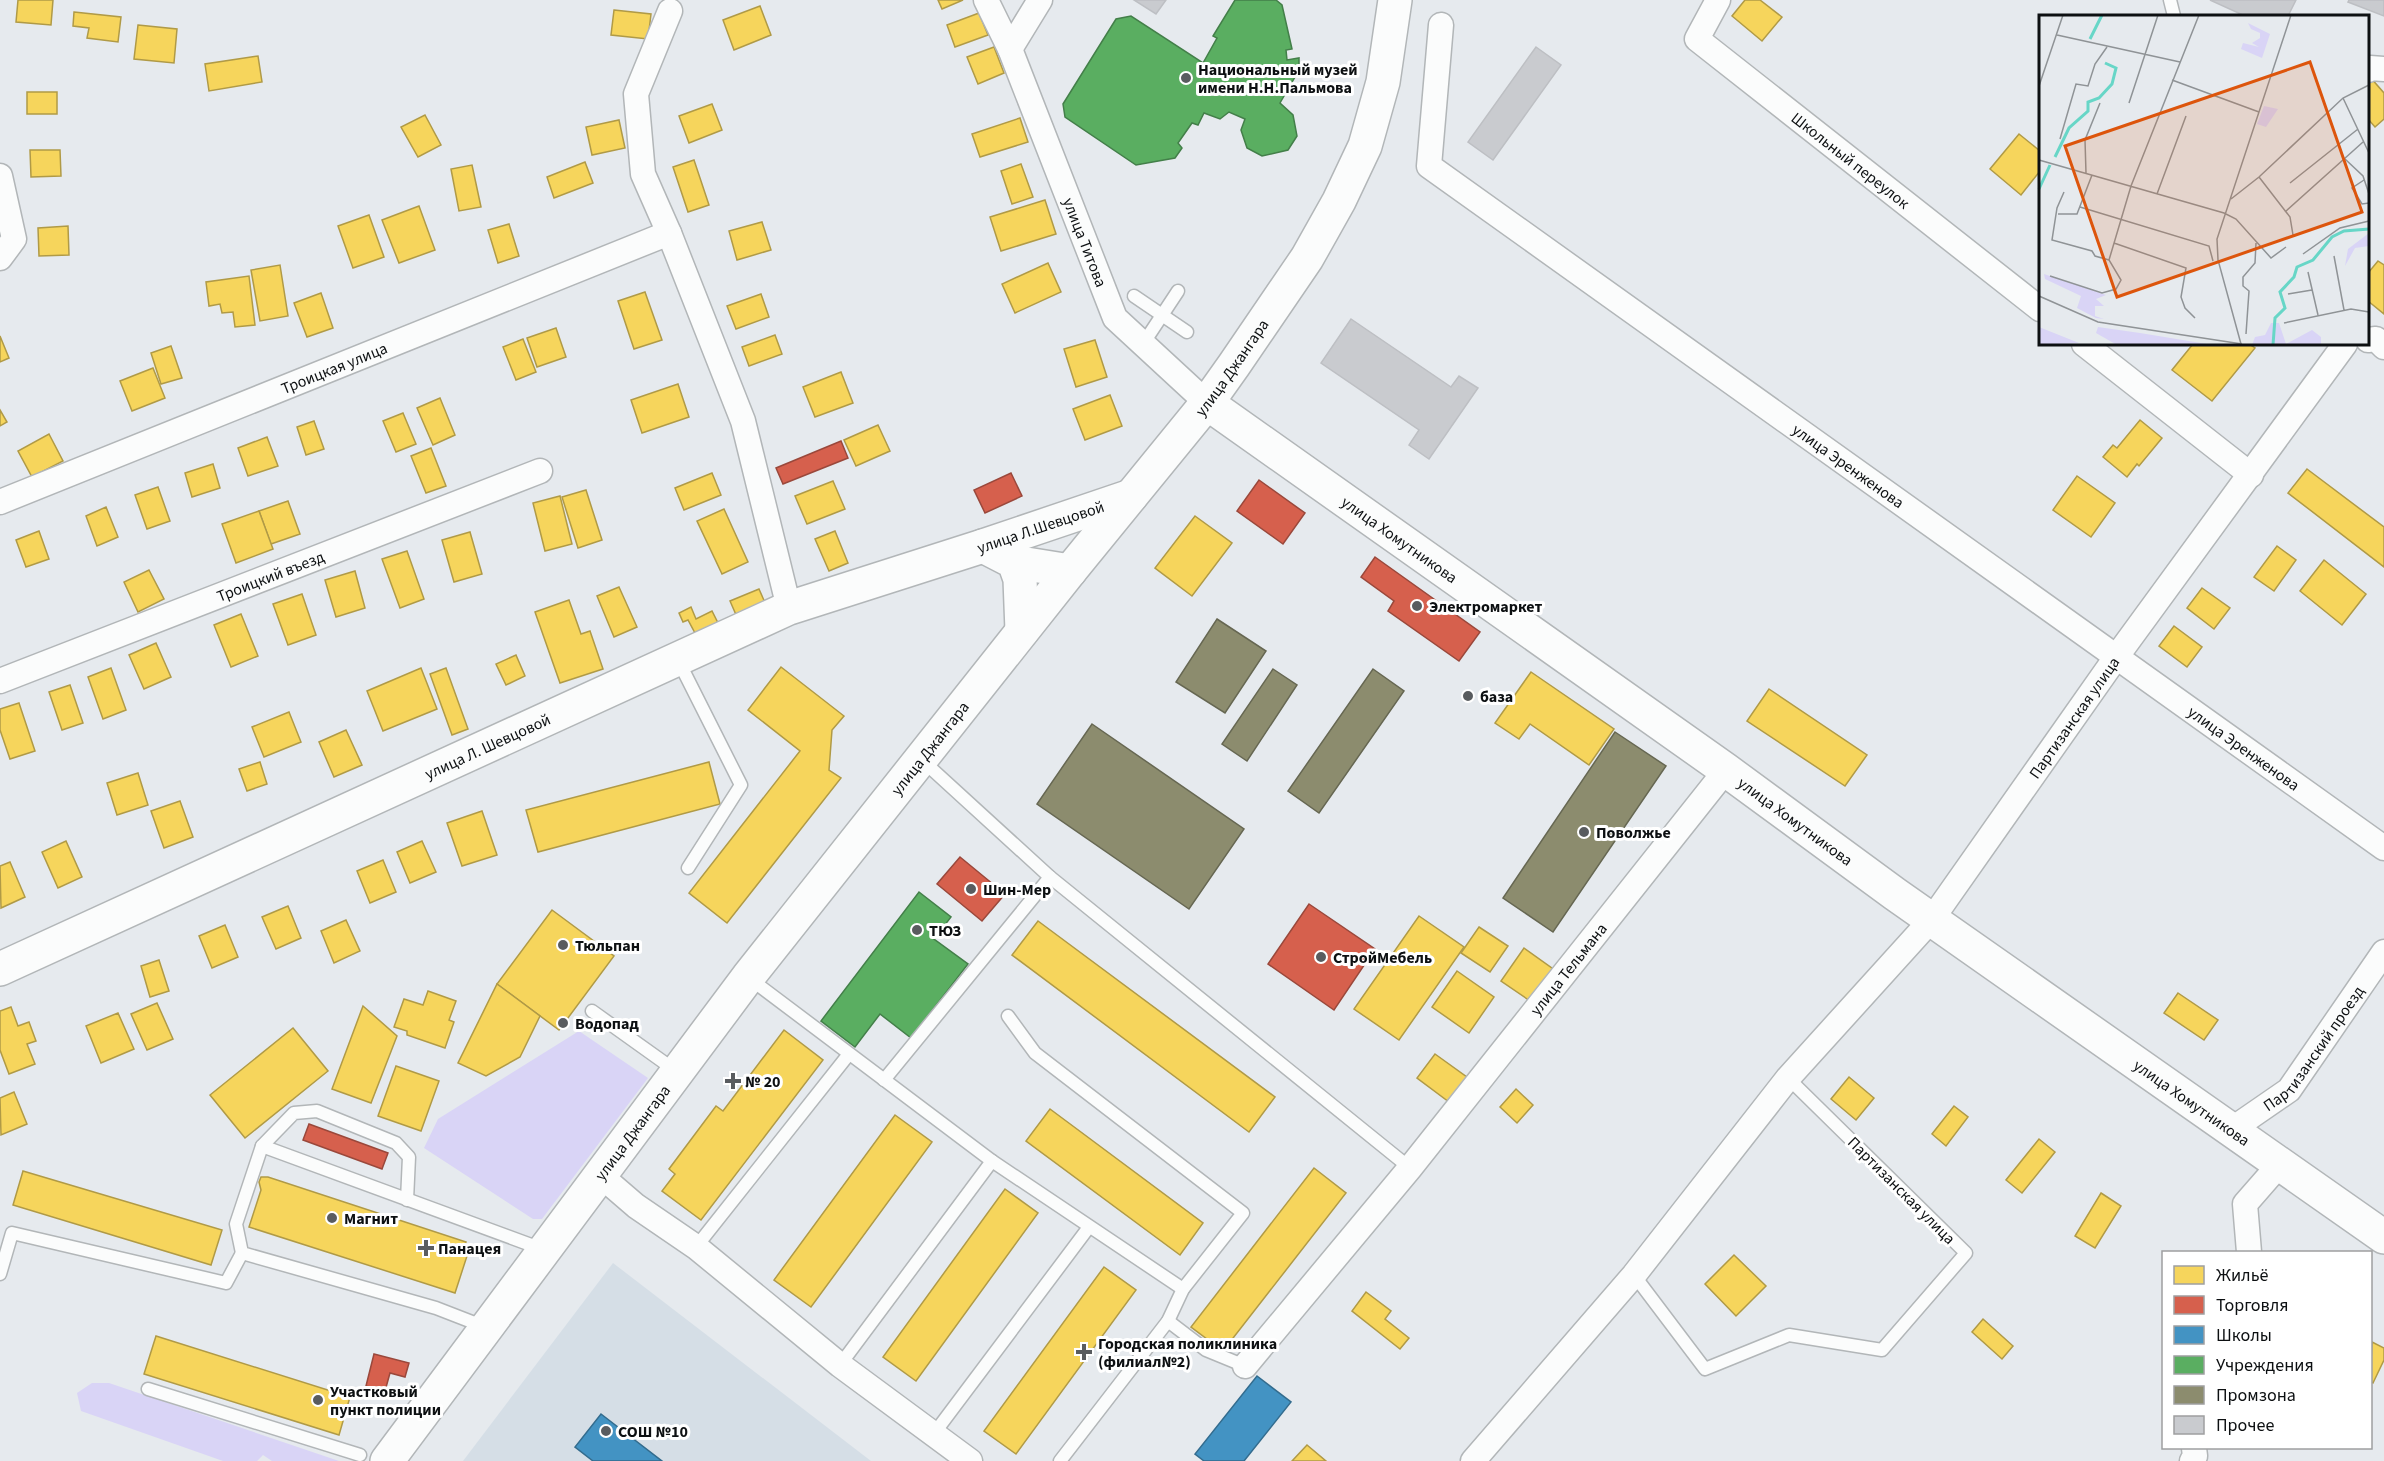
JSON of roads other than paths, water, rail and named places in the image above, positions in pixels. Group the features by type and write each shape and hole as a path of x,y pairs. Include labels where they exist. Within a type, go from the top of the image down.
{"street":[{"name":"улица Титова","path":"986,0 1010,50 1115,318 1207,403"},
{"path":"1010,50 1040,0"},
{"name":"улица Джангара","path":"374,1458 486,1328 546,1251 748,978 1022,631 1207,403 1307,258 1339,201 1365,146 1383,82 1395,0"},
{"name":"Школьный переулок","path":"1718,0 1697,39 2039,308"},
{"path":"670,11 636,94 643,174 669,233 743,422 789,608"},
{"name":"улица Эренженова","path":"1441,25 1429,166 2384,848"},
{"path":"0,176 14,239 0,258"},
{"name":"Троицкая улица","path":"0,502 669,233"},
{"path":"2369,340 2376,339 2384,347"},
{"path":"2085,345 2251,475"},
{"name":"Партизанская улица","path":"1473,1461 1634,1275 1788,1078 1932,919 2118,656 2344,345"},
{"name":"улица Хомутникова","path":"1207,403 1726,770 1932,919 2384,1237"},
{"name":"Троицкий въезд","path":"0,681 540,471"},
{"name":"улица Л.Шевцовой","path":"983,546 1131,496"},
{"name":"улица Л. Шевцовой","path":"0,969 789,608 983,546"},
{"name":"улица Л.Шевцовой","path":"983,546 1014,562 1070,571"},
{"name":"улица Л.Шевцовой","path":"1014,562 1020,579 1022,631"},
{"name":"улица Тельмана","path":"1245,1366 1410,1168 1726,770"},
{"name":"Партизанский проезд","path":"2231,1130 2289,1090 2384,952"},
{"path":"2248,1251 2245,1204 2280,1164"},
{"path":"600,1175 636,1206 696,1247 840,1365 970,1461"}],"lane":[{"path":"2170,0 2174,15"},
{"path":"1143,344 1178,291"},
{"path":"1134,296 1187,332"},
{"path":"678,659 741,785 688,868"},
{"path":"922,760 1050,877 1410,1168"},
{"path":"884,1080 1050,877"},
{"path":"748,978 992,1161 1183,1289"},
{"path":"592,1011 677,1072"},
{"path":"1008,1016 1035,1053 1243,1213 1183,1289 1168,1321 1060,1461"},
{"path":"696,1247 849,1054"},
{"name":"Партизанская улица","path":"1634,1275 1705,1369 1789,1335 1882,1350 1966,1253 1788,1078"},
{"path":"0,1274 12,1233 226,1284 242,1253 236,1224 262,1146 294,1113 317,1111 396,1143 409,1157 407,1200"},
{"path":"262,1146 546,1251"},
{"path":"840,1365 992,1161"},
{"path":"933,1435 1089,1227"},
{"path":"242,1253 436,1308 486,1328"},
{"path":"1168,1321 1206,1350 1245,1366"},
{"path":"148,1389 374,1458"}],"place":[{"name":"Национальный музей имени Н.Н.Пальмова","path":"1186,78"},
{"name":"Электромаркет","path":"1417,606"},
{"name":"база","path":"1468,696"},
{"name":"Поволжье","path":"1584,832"},
{"name":"Шин-Мер","path":"971,889"},
{"name":"ТЮЗ","path":"917,930"},
{"name":"Тюльпан","path":"563,945"},
{"name":"СтройМебель","path":"1321,957"},
{"name":"Водопад","path":"563,1023"},
{"name":"№ 20","path":"733,1081"},
{"name":"Магнит","path":"332,1218"},
{"name":"Панацея","path":"426,1248"},
{"name":"Городская поликлиника (филиал№2)","path":"1084,1352"},
{"name":"Участковый пункт полиции","path":"318,1400"},
{"name":"СОШ №10","path":"606,1431"}]}
